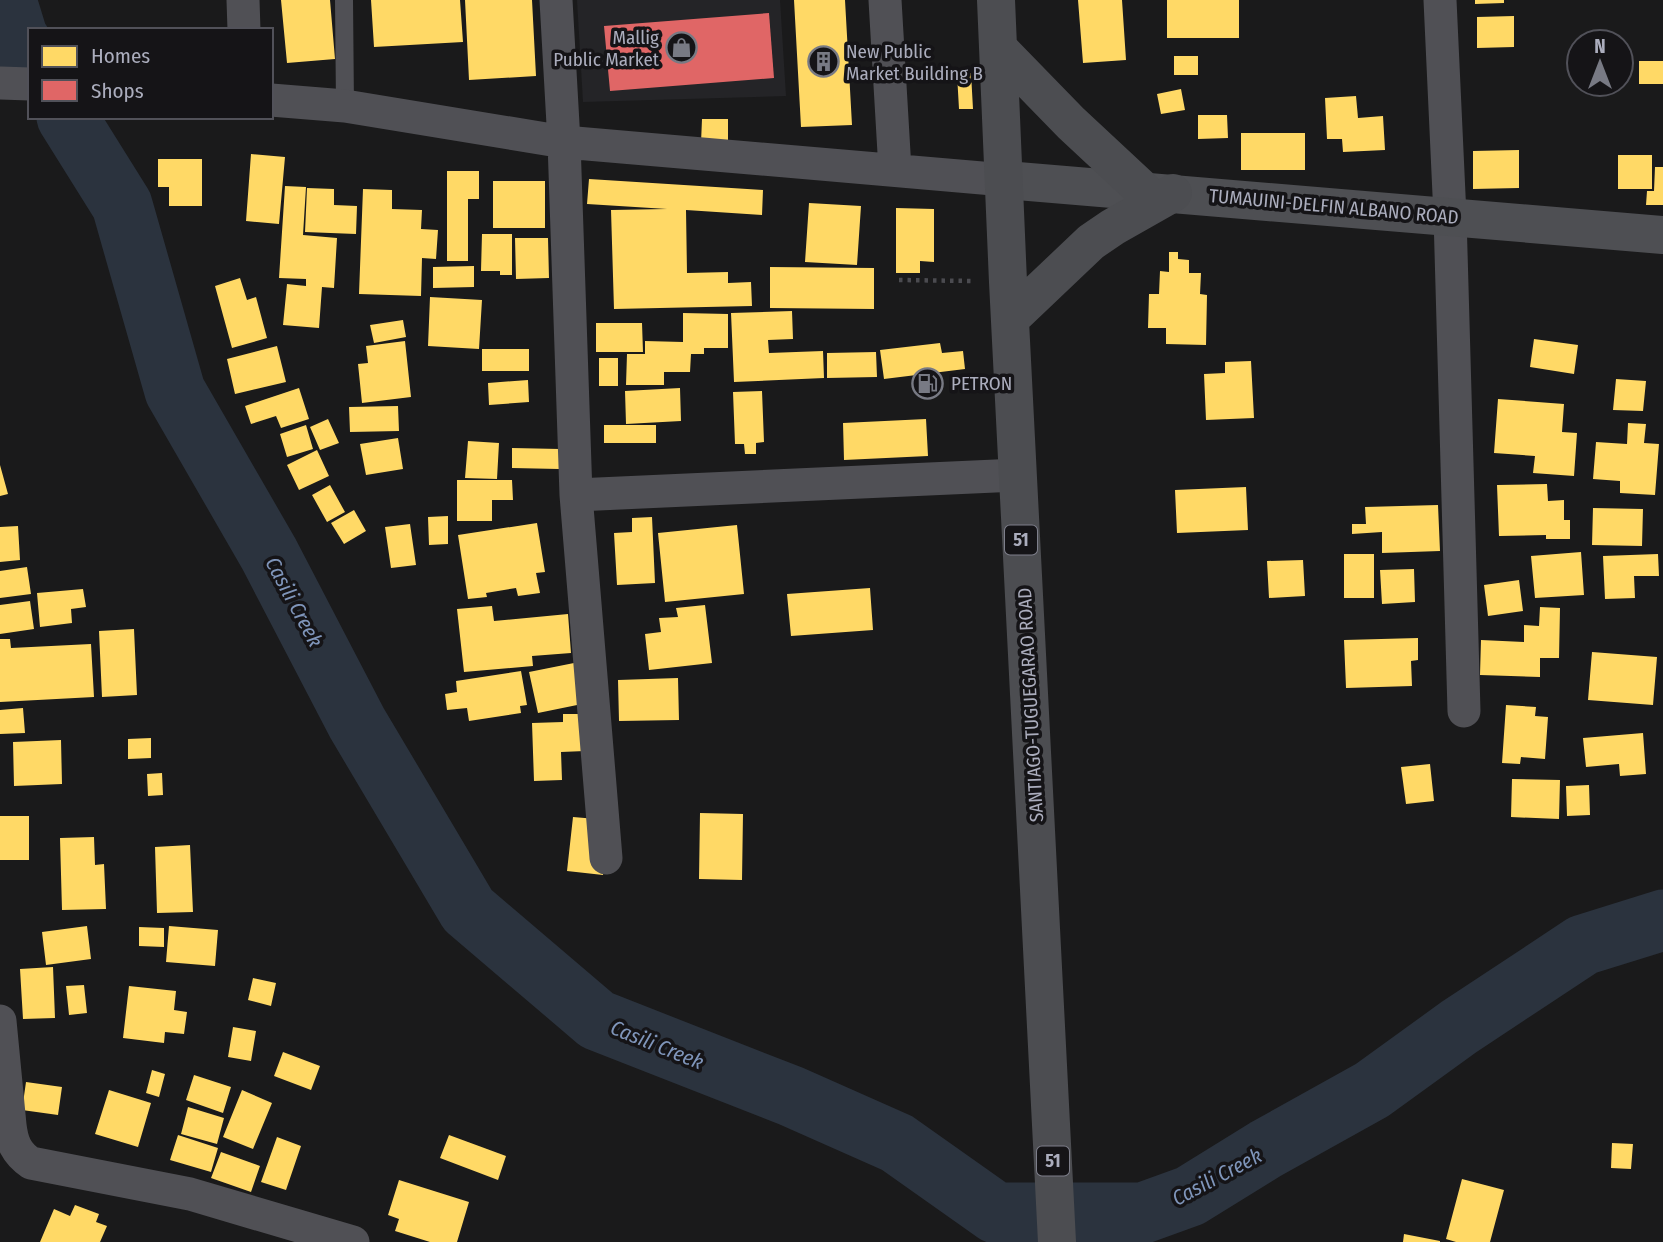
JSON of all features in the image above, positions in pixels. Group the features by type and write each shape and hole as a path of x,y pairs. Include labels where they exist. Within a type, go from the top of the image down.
{"highway":[{"name":"SANTIAGO-TUGUEGARAO ROAD","path":"996,0 1057,1242"},
{"path":"998,48 1070,123 1159,192 1091,242 1010,319"}],"main road":[{"name":"TUMAUINI-DELFIN ALBANO ROAD","path":"1005,180 1663,235"}],"street":[{"path":"243,0 244,28"},
{"path":"556,0 564,142 576,495 606,858"},
{"path":"885,0 895,170"},
{"path":"1440,0 1450,216 1464,711"},
{"path":"0,83 28,84"},
{"path":"273,100 345,106 564,142 1005,180"},
{"path":"576,495 1018,475"},
{"path":"0,1021 12,1139 22,1157 31,1163 190,1194 353,1242"}],"lane":[{"path":"344,0 345,106"}],"path":[{"path":"899,280 1008,282"}],"shaded area":[{"name":"Mallig Public Market","path":"577,0 780,0 786,96 583,102"}],"building: Homes":[{"path":"281,0 330,0 335,59 287,63"},
{"path":"371,0 460,0 463,42 374,47"},
{"path":"465,0 532,0 536,76 469,80"},
{"name":"New Public Market Building B","path":"794,0 845,0 852,125 801,127"},
{"path":"1078,0 1122,0 1126,60 1083,63"},
{"path":"1167,0 1239,0 1239,38 1167,38"},
{"path":"1475,0 1504,0 1504,3 1475,4"},
{"path":"1514,16 1514,47 1477,48 1477,17"},
{"path":"1174,56 1198,56 1198,75 1174,75"},
{"path":"1639,61 1663,61 1663,84 1639,84"},
{"path":"971,73 973,109 959,109 957,74"},
{"path":"1181,89 1185,110 1161,114 1157,94"},
{"path":"1356,96 1358,118 1383,116 1385,150 1343,152 1342,139 1327,139 1325,98"},
{"path":"1198,115 1227,115 1228,138 1198,139"},
{"path":"702,119 728,119 728,144 701,143"},
{"path":"1241,133 1305,133 1305,170 1241,170"},
{"path":"1519,150 1519,188 1473,189 1473,151"},
{"path":"251,154 285,157 279,224 246,221"},
{"path":"1618,155 1652,155 1652,189 1618,189"},
{"path":"158,159 202,159 202,206 169,206 169,187 158,187"},
{"path":"1655,167 1663,167 1663,205 1646,205 1647,191 1654,191"},
{"path":"447,171 479,171 479,199 468,199 468,261 447,261"},
{"path":"589,179 763,190 762,215 686,210 687,273 728,272 728,283 751,282 752,306 614,309 611,210 667,209 587,204"},
{"path":"493,181 545,181 545,228 493,228"},
{"path":"285,186 306,187 303,235 337,238 334,288 322,287 319,328 283,325 287,284 306,286 306,279 279,278"},
{"path":"307,188 334,189 334,205 357,206 356,234 305,232"},
{"path":"363,189 392,190 392,209 422,210 421,229 438,230 436,259 422,258 421,296 359,294"},
{"path":"809,203 861,206 857,265 805,262"},
{"path":"896,208 934,209 934,262 920,261 920,273 896,273"},
{"path":"482,234 512,234 512,275 500,275 500,271 481,271"},
{"path":"515,238 548,238 549,278 516,279"},
{"path":"1169,252 1178,252 1178,259 1189,260 1189,273 1201,273 1200,294 1207,295 1206,345 1166,344 1166,328 1148,328 1149,294 1159,294 1160,271 1169,272"},
{"path":"474,266 474,287 433,288 433,267"},
{"path":"770,267 874,268 874,309 770,308"},
{"path":"240,278 247,300 256,297 267,338 232,348 215,286"},
{"path":"430,297 482,300 479,349 428,346"},
{"path":"792,311 793,339 768,340 769,353 823,351 824,378 734,382 731,313"},
{"path":"683,313 728,314 728,348 704,348 704,354 691,354 690,372 664,372 664,385 626,385 627,354 645,354 645,341 683,342"},
{"path":"403,320 406,337 374,343 370,325"},
{"path":"596,323 642,323 643,352 596,352"},
{"path":"1534,339 1578,345 1574,374 1530,367"},
{"path":"405,341 411,397 362,403 358,364 368,363 366,346"},
{"path":"940,343 942,353 963,351 965,369 884,379 880,350"},
{"path":"277,346 286,382 235,394 227,359"},
{"path":"482,349 529,349 529,371 482,371"},
{"path":"876,352 877,377 827,378 827,353"},
{"path":"599,358 618,358 618,386 599,386"},
{"path":"1251,361 1254,418 1206,420 1204,374 1225,373 1225,362"},
{"path":"1616,379 1646,381 1643,411 1613,410"},
{"path":"528,380 529,402 489,405 488,383"},
{"path":"299,388 309,419 281,428 276,416 251,424 245,406"},
{"path":"680,388 681,421 626,424 625,391"},
{"path":"762,391 764,442 756,443 756,454 745,454 744,444 735,444 733,392"},
{"path":"1498,399 1564,404 1562,432 1577,433 1574,476 1533,473 1535,456 1494,453"},
{"path":"398,406 399,431 350,432 349,407"},
{"path":"328,419 339,443 320,450 310,427"},
{"path":"926,419 928,456 844,460 843,423"},
{"path":"1628,423 1646,424 1644,443 1659,444 1655,495 1620,493 1620,481 1593,479 1596,442 1627,444"},
{"path":"306,425 313,449 287,457 280,434"},
{"path":"604,425 656,425 656,443 604,443"},
{"path":"398,438 403,469 366,475 360,444"},
{"path":"468,441 499,443 497,479 465,478"},
{"path":"512,448 560,449 559,469 512,468"},
{"path":"317,450 329,476 299,490 287,465"},
{"path":"0,465 8,494 0,496"},
{"path":"457,480 512,480 513,500 492,500 492,521 457,521"},
{"path":"1547,484 1548,501 1564,500 1564,520 1570,520 1570,539 1546,539 1546,535 1499,536 1497,485"},
{"path":"330,485 345,512 327,522 312,495"},
{"path":"1246,487 1248,530 1177,533 1175,490"},
{"path":"1438,505 1440,551 1382,553 1382,532 1352,534 1352,524 1366,524 1365,507"},
{"path":"1593,508 1643,509 1642,546 1592,545"},
{"path":"354,510 366,531 344,544 331,523"},
{"path":"448,516 448,544 429,545 428,517"},
{"path":"652,517 655,583 617,585 614,533 632,532 632,518"},
{"path":"537,523 545,572 536,573 540,593 518,596 516,588 486,593 487,597 468,599 458,535"},
{"path":"410,524 416,565 391,568 385,527"},
{"path":"737,525 744,594 665,602 658,533"},
{"path":"18,526 20,560 0,562 0,527"},
{"path":"1581,552 1584,595 1535,598 1531,556"},
{"path":"1344,554 1374,554 1374,598 1344,598"},
{"path":"1658,554 1659,576 1634,576 1635,598 1605,599 1603,556"},
{"path":"1303,560 1305,596 1269,598 1267,561"},
{"path":"27,567 31,594 0,598 0,571"},
{"path":"1414,569 1415,602 1382,604 1380,570"},
{"path":"1519,580 1523,611 1488,616 1484,585"},
{"path":"870,588 873,630 791,636 787,594"},
{"path":"83,589 86,607 71,609 72,623 40,627 37,593"},
{"path":"30,601 34,629 0,634 0,605"},
{"path":"705,605 712,663 649,670 645,634 661,632 659,618 678,617 676,608"},
{"path":"492,606 494,621 568,614 571,653 532,656 533,666 464,672 457,609"},
{"path":"1540,607 1560,608 1559,658 1540,658 1540,677 1480,675 1481,640 1524,642 1524,625 1539,626"},
{"path":"134,629 137,695 102,697 99,631"},
{"path":"1418,638 1418,660 1411,661 1412,686 1346,688 1344,640"},
{"path":"0,639 10,639 11,648 91,644 94,697 0,702"},
{"path":"1592,652 1657,657 1653,705 1588,700"},
{"path":"574,663 582,704 538,713 529,672"},
{"path":"521,671 527,705 520,706 521,713 469,721 467,708 447,710 445,694 457,692 456,681"},
{"path":"678,678 679,720 619,721 618,680"},
{"path":"1506,705 1536,707 1535,716 1548,717 1545,759 1521,757 1520,764 1502,763"},
{"path":"23,708 25,733 0,734 0,710"},
{"path":"563,714 583,714 585,751 561,752 562,780 534,781 532,723 563,722"},
{"path":"1643,733 1646,774 1620,776 1619,764 1586,767 1583,738"},
{"path":"151,738 151,758 128,759 128,739"},
{"path":"61,740 62,784 14,786 13,742"},
{"path":"1430,764 1434,801 1406,804 1401,767"},
{"path":"162,773 163,795 148,796 147,774"},
{"path":"1512,779 1560,780 1559,819 1511,817"},
{"path":"1589,785 1590,815 1567,816 1566,786"},
{"path":"700,813 743,814 742,880 699,879"},
{"path":"0,816 29,816 29,860 0,860"},
{"path":"573,817 608,820 603,875 567,871"},
{"path":"94,837 95,865 104,864 106,909 62,910 60,838"},
{"path":"190,845 193,912 157,913 155,847"},
{"path":"87,926 91,959 46,965 42,932"},
{"path":"169,926 218,930 215,966 166,962"},
{"path":"139,927 164,928 164,947 139,946"},
{"path":"53,967 55,1018 23,1019 20,969"},
{"path":"253,978 276,983 271,1006 248,1000"},
{"path":"84,985 87,1013 69,1015 66,986"},
{"path":"129,986 176,991 174,1010 187,1012 184,1034 165,1032 164,1043 123,1038"},
{"path":"233,1027 256,1031 251,1061 228,1057"},
{"path":"283,1052 320,1066 311,1090 274,1076"},
{"path":"152,1070 165,1074 159,1097 146,1093"},
{"path":"194,1075 231,1087 223,1113 186,1100"},
{"path":"26,1082 62,1087 58,1115 22,1110"},
{"path":"109,1090 151,1103 138,1147 95,1134"},
{"path":"242,1090 272,1103 253,1149 223,1137"},
{"path":"188,1107 224,1118 217,1144 181,1134"},
{"path":"178,1135 218,1148 211,1172 170,1160"},
{"path":"449,1135 506,1156 498,1180 440,1158"},
{"path":"277,1137 301,1146 286,1190 261,1182"},
{"path":"1612,1143 1633,1144 1631,1169 1611,1168"},
{"path":"221,1152 260,1166 251,1192 211,1178"},
{"path":"1462,1179 1504,1190 1490,1242 1456,1242 1446,1239"},
{"path":"399,1180 469,1202 457,1242 430,1242 395,1231 399,1219 388,1215"},
{"path":"75,1205 99,1214 96,1222 107,1226 100,1242 40,1242 54,1209 70,1216"},
{"path":"1404,1234 1440,1241 1440,1242 1403,1242"}],"building: Shops":[{"path":"769,13 774,78 610,91 604,26"}],"waterway":[{"name":"Casili Creek","path":"6,0 17,36 28,54"},
{"name":"Casili Creek","path":"68,119 122,205 175,391 269,554 357,723 468,910 597,1020 791,1096 897,1143 996,1213 1143,1213 1190,1196 1266,1149 1372,1090 1459,1027 1583,945 1663,920"}],"place":[{"name":"Mallig Public Market","path":"682,48"},
{"name":"New Public Market Building B","path":"823,62"},
{"name":"PETRON","path":"928,383"}]}
